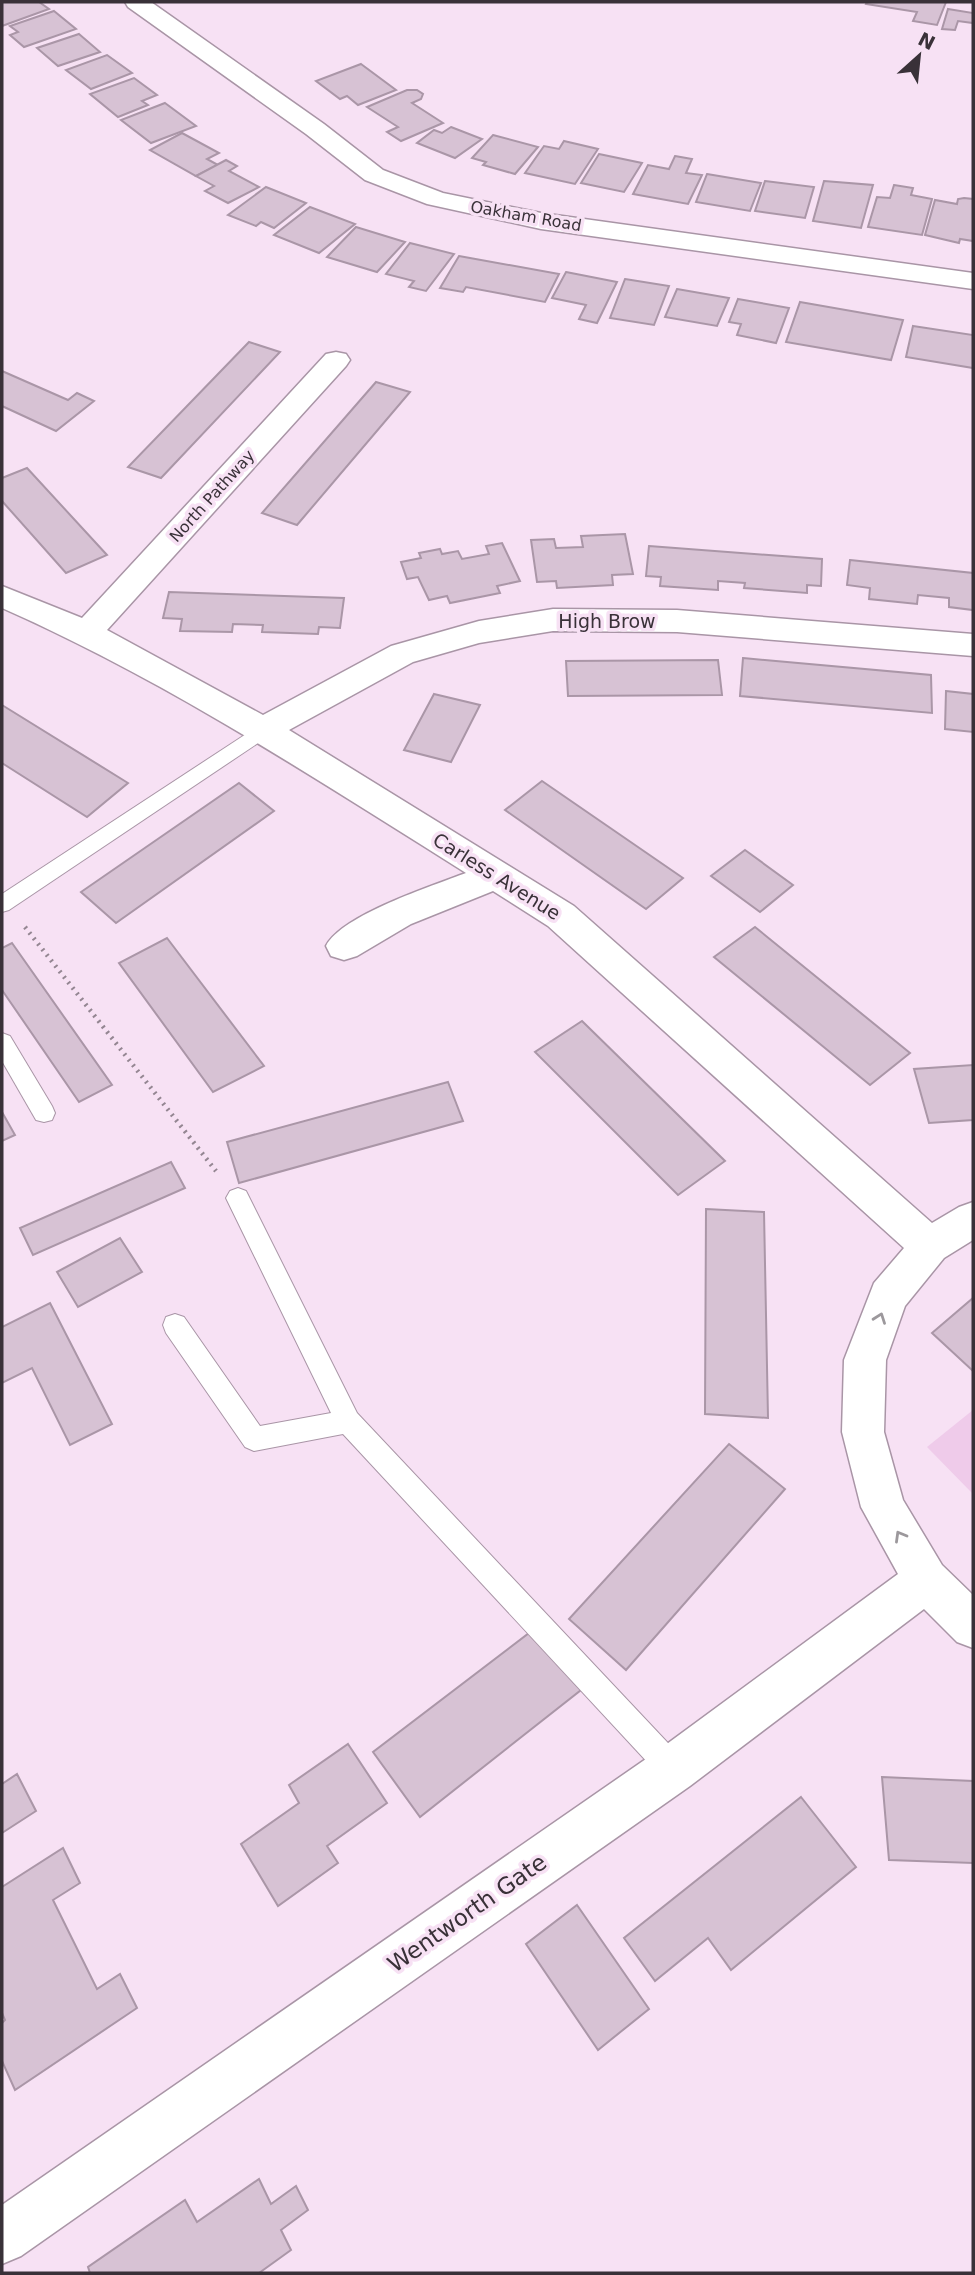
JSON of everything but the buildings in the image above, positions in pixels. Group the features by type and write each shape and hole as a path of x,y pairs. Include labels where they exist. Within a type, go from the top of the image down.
{"street":[{"name":"Oakham Road","path":"136,2 315,129 374,175 436,199 541,221 973,281"},
{"name":"North Pathway","path":"87,633 336,360"},
{"name":"Carless Avenue","path":"2,596 87,633 264,730 561,916 930,1246"},
{"name":"High Brow","path":"264,730 401,654 480,632 553,620 677,621 973,645"},
{"path":"344,946 398,915 498,875"},
{"path":"973,1219 930,1246 888,1297 865,1360 863,1432 883,1507 926,1580 973,1626"},
{"name":"Wentworth Gate","path":"2,2237 673,1769 926,1580"}],"lane":[{"path":"3,903 264,730"},
{"path":"2,1042 44,1113"},
{"path":"238,1198 348,1421 673,1769"},
{"path":"175,1325 254,1439 348,1421"}],"path":[{"path":"3,903 238,1198"}],"shaded area":[{"path":"973,1410 973,1494 927,1447"}]}
